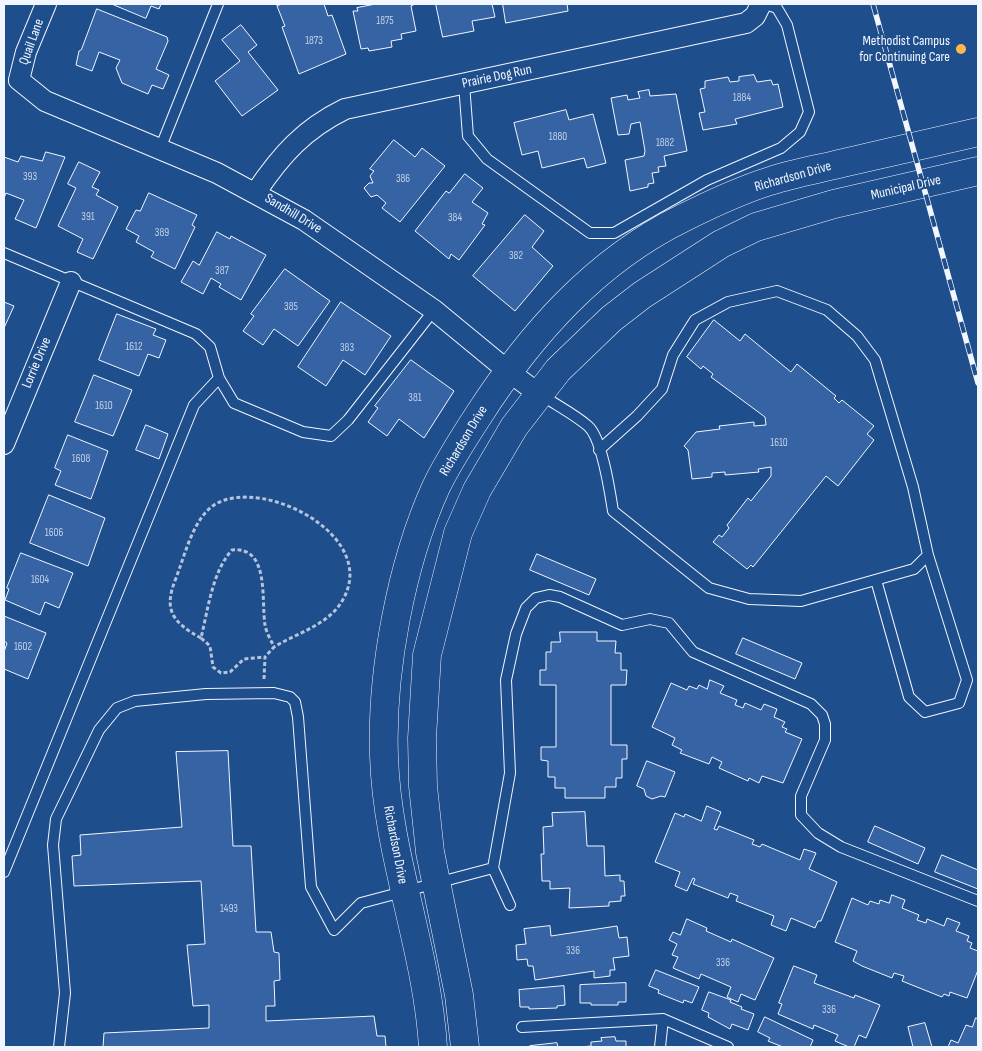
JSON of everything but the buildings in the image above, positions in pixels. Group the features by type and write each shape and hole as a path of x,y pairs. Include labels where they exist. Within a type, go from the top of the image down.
{"street":[{"name":"Quail Lane","path":"19,80 26,52 46,4"},
{"name":"Prairie Dog Run","path":"256,192 286,152 308,130 345,109 746,22 755,16 761,4"},
{"name":"Sandhill Drive","path":"19,80 45,101 256,192 328,235 434,310 539,394"},
{"name":"Richardson Drive","path":"433,1047 432,1025 423,976 387,801 384,755 385,689 398,611 421,525 437,486 457,449 508,371 565,303 651,236 684,218 770,181 978,132"},
{"name":"Municipal Drive","path":"539,394 558,370 582,346 642,295 721,244 756,227 834,204 978,171"},
{"name":"Lorrie Drive","path":"4,444 8,419 71,282"},
{"path":"465,1047 459,995 430,852 423,786 422,738 427,655 458,533 477,490 514,427 539,394"}],"lane":[{"path":"160,149 218,4"},
{"path":"464,84 468,136 487,160 590,233 614,234 707,180 781,148 800,132 809,112 787,25 777,8 766,4"},
{"path":"4,253 196,334 210,347 219,378 234,403 303,432 331,436 348,420 434,310"},
{"path":"599,450 637,416 662,389 673,355 695,320 728,302 777,292 827,310 857,336 875,360 913,487 928,555 967,680 959,703 925,712 909,697 876,580"},
{"path":"4,872 194,405 219,378"},
{"path":"539,394 590,428 604,464 613,511 709,588 749,599 801,601 914,569 928,555"},
{"path":"510,906 493,868 510,773 506,680 516,634 526,608 536,598 549,595 560,597 622,625 650,619 669,623 694,652 811,704 822,715 825,724 825,740 801,796 801,815 818,833 841,847 978,901"},
{"path":"59,1047 65,993 53,845 56,819 99,730 116,708 135,700 206,694 274,693 290,697 295,702 298,717 311,887 334,930 361,903 493,868"},
{"path":"660,1047 663,1018"},
{"path":"522,1027 663,1018 728,1047"}],"path":[{"path":"264,679 265,657 274,647 326,619 338,606 348,586 350,563 342,546 325,526 279,503 253,498 228,499 215,504 205,513 198,525 170,594 169,606 175,620 210,646 213,667 221,673 230,672 244,659 265,657"},
{"path":"201,638 224,559 232,550 242,549 254,556 260,568 266,627 274,647"}],"railway":[{"path":"873,4 978,383"}],"place":[{"name":"Methodist Campus for Continuing Care","path":"961,49"}]}
